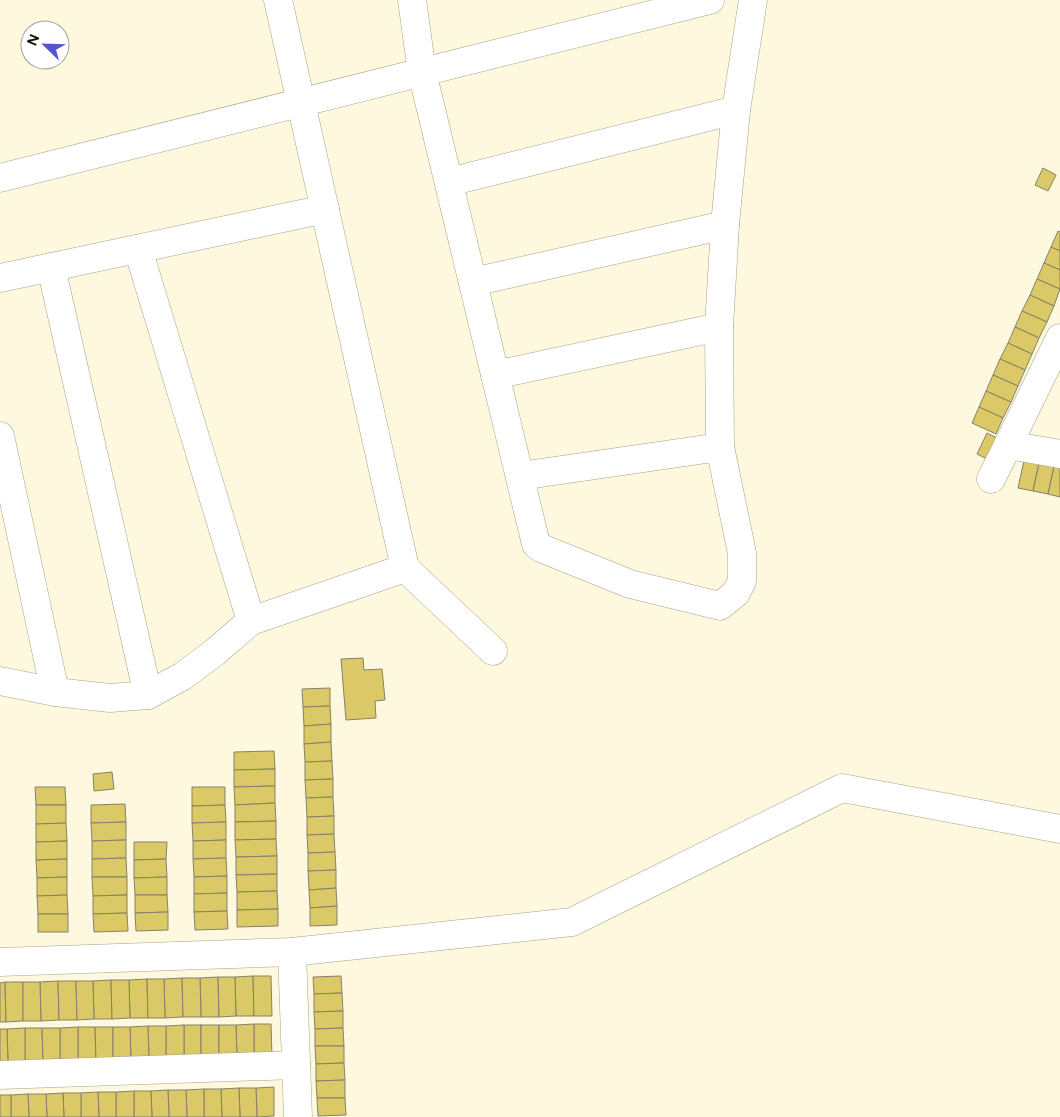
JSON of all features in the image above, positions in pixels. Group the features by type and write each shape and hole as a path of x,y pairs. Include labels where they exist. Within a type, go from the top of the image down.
{"street":[{"path":"278,0 405,568 493,652"},
{"path":"412,0 422,72 538,547 630,584 720,606 736,593 742,581 742,553 720,447 719,327 725,225 736,110 753,0"},
{"path":"0,178 710,0"},
{"path":"449,182 736,110"},
{"path":"0,278 325,210"},
{"path":"472,282 725,225"},
{"path":"138,249 251,621"},
{"path":"51,267 148,695"},
{"path":"496,376 719,327"},
{"path":"991,480 1060,338"},
{"path":"0,436 55,692"},
{"path":"1008,445 1060,454"},
{"path":"520,476 720,447"},
{"path":"0,681 55,692 110,698 148,695 183,676 251,621 405,568"},
{"path":"0,962 292,952 572,922 842,788 1060,829"},
{"path":"292,952 298,1117"},
{"path":"0,1075 296,1065"}],"building":[{"path":"1043,168 1056,175 1048,191 1035,185"},
{"path":"1058,231 1060,232 1060,251 1051,247"},
{"path":"1051,247 1060,251 1060,270 1044,263"},
{"path":"1044,263 1060,270 1060,289 1037,279"},
{"path":"1037,279 1060,289 1054,306 1030,295"},
{"path":"1030,295 1054,306 1047,322 1022,311"},
{"path":"1022,311 1047,322 1039,338 1015,327"},
{"path":"1015,327 1039,338 1032,354 1008,343"},
{"path":"1008,343 1032,354 1025,370 1000,359"},
{"path":"1000,359 1025,370 1018,386 993,375"},
{"path":"993,375 1018,386 1011,402 986,391"},
{"path":"986,391 1011,402 1003,418 979,407"},
{"path":"979,407 1003,418 996,434 972,423"},
{"path":"987,433 1007,443 997,464 977,454"},
{"path":"1025,456 1040,459 1033,491 1018,488"},
{"path":"1040,459 1055,462 1048,494 1033,491"},
{"path":"1055,462 1060,463 1060,497 1048,494"},
{"path":"363,658 364,670 382,669 385,700 375,701 376,718 346,720 341,659"},
{"path":"330,688 330,706 303,707 302,689"},
{"path":"330,706 331,724 304,726 303,707"},
{"path":"331,724 331,742 304,744 304,726"},
{"path":"331,742 332,761 305,762 304,744"},
{"path":"274,751 275,769 234,770 234,752"},
{"path":"332,761 333,779 305,780 305,762"},
{"path":"275,769 275,786 234,787 234,770"},
{"path":"112,772 114,789 94,791 93,774"},
{"path":"333,779 333,797 306,798 305,780"},
{"path":"275,786 275,803 235,805 234,787"},
{"path":"35,787 65,787 66,805 36,805"},
{"path":"192,787 225,787 225,805 192,806"},
{"path":"333,797 334,816 307,817 306,798"},
{"path":"275,803 276,821 235,822 235,805"},
{"path":"125,804 126,822 91,823 91,805"},
{"path":"36,805 66,805 66,823 36,824"},
{"path":"225,805 226,822 192,823 192,806"},
{"path":"334,816 334,834 307,835 307,817"},
{"path":"276,821 276,839 235,840 235,822"},
{"path":"126,822 126,840 92,841 91,823"},
{"path":"226,822 226,840 193,841 192,823"},
{"path":"66,823 67,841 36,842 36,824"},
{"path":"334,834 335,852 308,853 307,835"},
{"path":"276,839 277,856 236,857 235,840"},
{"path":"126,840 126,858 92,859 92,841"},
{"path":"226,840 226,858 193,859 193,841"},
{"path":"67,841 67,859 36,860 36,842"},
{"path":"134,842 167,842 166,859 134,860"},
{"path":"335,852 336,870 308,871 308,853"},
{"path":"277,856 277,874 236,875 236,857"},
{"path":"126,858 127,877 92,877 92,859"},
{"path":"226,858 227,876 194,877 193,859"},
{"path":"67,859 67,877 37,878 36,860"},
{"path":"166,859 167,877 134,878 134,860"},
{"path":"336,870 336,888 309,890 308,871"},
{"path":"277,874 277,891 237,892 236,875"},
{"path":"227,876 227,893 194,894 194,877"},
{"path":"67,877 67,895 37,896 37,878"},
{"path":"92,877 127,877 127,895 93,896"},
{"path":"167,877 167,895 135,895 134,878"},
{"path":"336,888 337,906 310,908 309,890"},
{"path":"277,891 278,909 237,910 237,892"},
{"path":"227,893 227,911 194,912 194,894"},
{"path":"67,895 68,914 38,914 37,896"},
{"path":"127,895 127,913 93,914 93,896"},
{"path":"135,895 167,895 168,912 135,913"},
{"path":"337,906 337,925 310,926 310,908"},
{"path":"278,909 278,926 237,927 237,910"},
{"path":"227,911 228,929 195,930 194,912"},
{"path":"168,912 168,930 136,931 135,913"},
{"path":"127,913 128,931 94,932 93,914"},
{"path":"38,914 68,914 68,932 38,932"},
{"path":"253,976 254,1016 236,1016 235,977"},
{"path":"253,976 271,976 272,1016 254,1016"},
{"path":"341,976 342,993 314,994 313,977"},
{"path":"218,977 219,1017 201,1017 200,978"},
{"path":"218,977 235,977 236,1016 219,1017"},
{"path":"182,978 183,1017 165,1018 164,979"},
{"path":"182,978 200,978 201,1017 183,1017"},
{"path":"147,979 148,1018 130,1018 129,980"},
{"path":"147,979 164,979 165,1018 148,1018"},
{"path":"111,980 112,1019 94,1019 93,981"},
{"path":"111,980 129,980 130,1018 112,1019"},
{"path":"58,981 59,1020 41,1021 40,982"},
{"path":"58,981 76,981 77,1020 59,1020"},
{"path":"76,981 93,981 94,1019 77,1020"},
{"path":"5,982 6,1022 0,1022 0,983"},
{"path":"5,982 23,982 23,1021 6,1022"},
{"path":"23,982 40,982 41,1021 23,1021"},
{"path":"342,993 343,1011 314,1012 314,994"},
{"path":"343,1011 343,1028 315,1029 314,1012"},
{"path":"254,1024 271,1024 272,1057 254,1057"},
{"path":"254,1024 254,1057 237,1058 236,1025"},
{"path":"184,1025 201,1025 201,1058 184,1058"},
{"path":"184,1025 184,1058 166,1059 166,1026"},
{"path":"201,1025 219,1025 219,1058 201,1058"},
{"path":"219,1025 236,1025 237,1058 219,1058"},
{"path":"148,1026 166,1026 166,1059 149,1059"},
{"path":"148,1026 149,1059 131,1060 130,1027"},
{"path":"78,1027 95,1027 96,1060 78,1060"},
{"path":"78,1027 78,1060 60,1061 60,1028"},
{"path":"95,1027 113,1027 113,1060 96,1060"},
{"path":"113,1027 130,1027 131,1060 113,1060"},
{"path":"25,1028 42,1028 43,1061 25,1061"},
{"path":"25,1028 25,1061 8,1062 7,1029"},
{"path":"42,1028 60,1028 60,1061 43,1061"},
{"path":"343,1028 344,1046 315,1046 315,1029"},
{"path":"0,1029 7,1029 8,1062 0,1062"},
{"path":"315,1046 344,1046 344,1063 316,1064"},
{"path":"344,1063 345,1080 316,1081 316,1064"},
{"path":"345,1080 345,1098 317,1098 316,1081"},
{"path":"274,1087 274,1116 257,1117 256,1088"},
{"path":"239,1088 256,1088 257,1117 240,1117"},
{"path":"239,1088 240,1117 222,1117 221,1089"},
{"path":"204,1089 221,1089 222,1117 204,1117"},
{"path":"204,1089 204,1117 187,1117 186,1090"},
{"path":"168,1090 186,1090 187,1117 169,1117"},
{"path":"168,1090 169,1117 152,1117 151,1091"},
{"path":"134,1091 151,1091 152,1117 134,1117"},
{"path":"134,1091 134,1117 116,1117 116,1092"},
{"path":"98,1092 116,1092 116,1117 99,1117"},
{"path":"98,1092 99,1117 81,1117 81,1093"},
{"path":"63,1093 81,1093 81,1117 64,1117"},
{"path":"63,1093 64,1117 47,1117 46,1094"},
{"path":"28,1094 46,1094 47,1117 29,1117"},
{"path":"28,1094 29,1117 11,1117 11,1095"},
{"path":"0,1095 11,1095 11,1117 0,1117"},
{"path":"317,1098 345,1098 346,1115 318,1116"}]}
